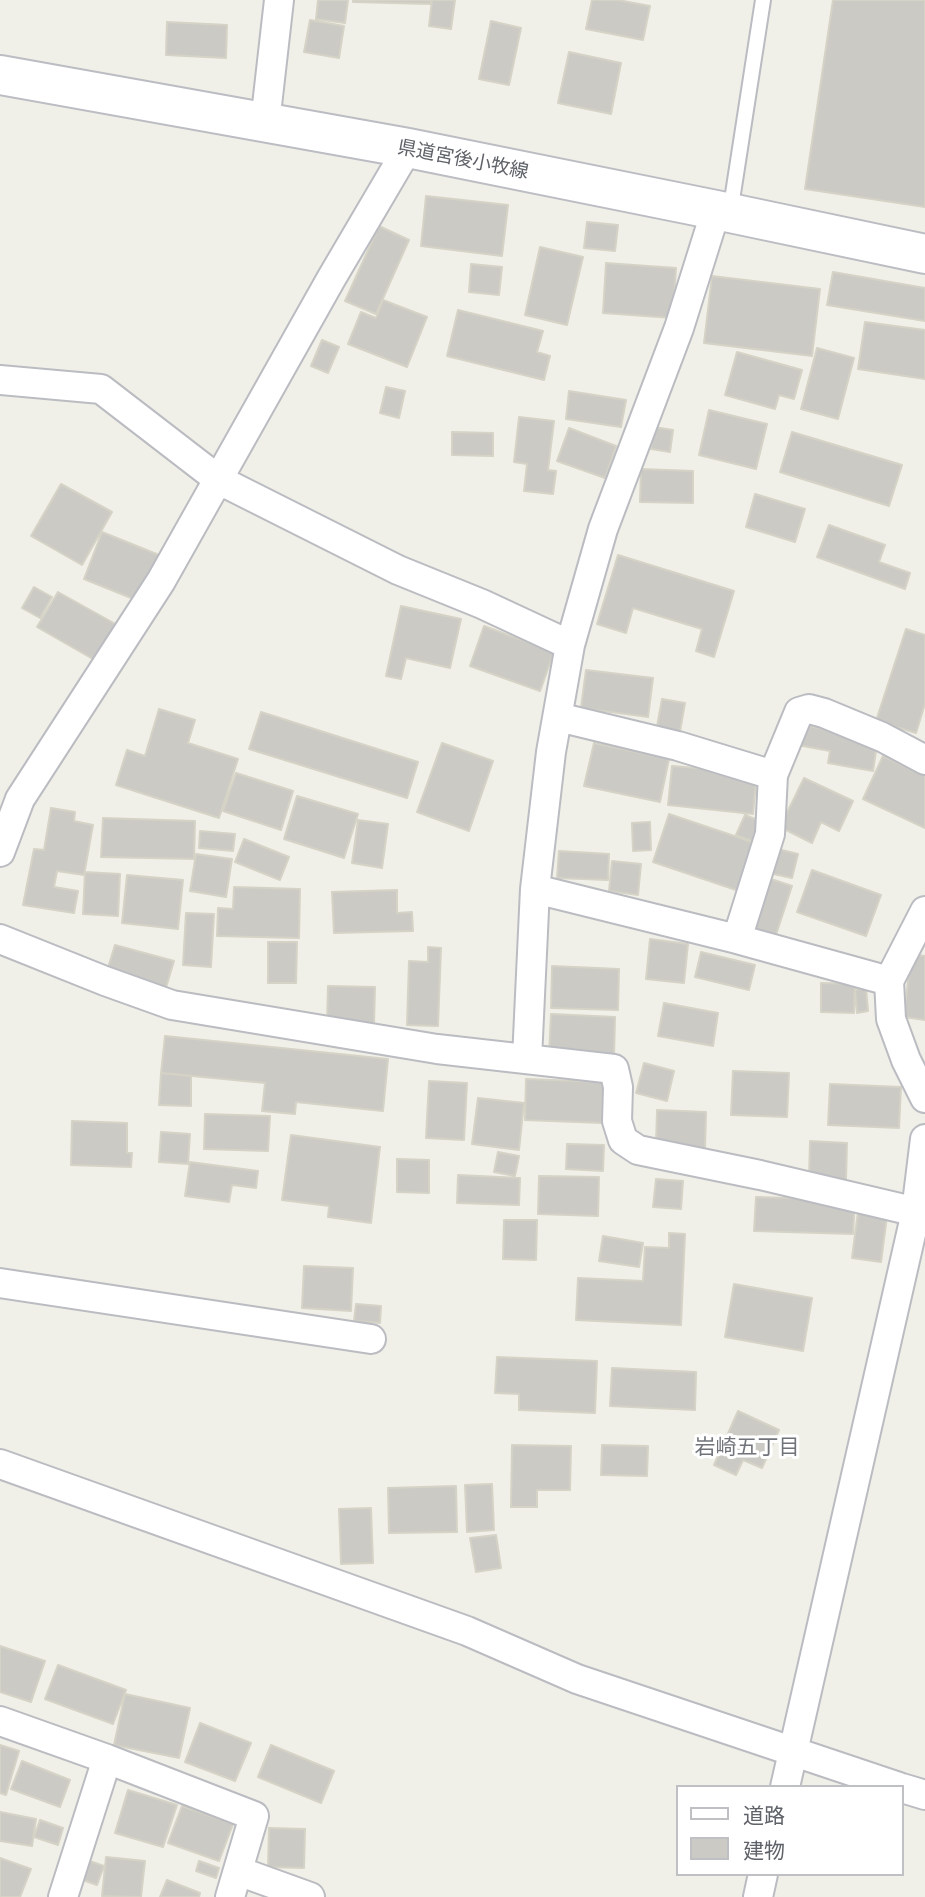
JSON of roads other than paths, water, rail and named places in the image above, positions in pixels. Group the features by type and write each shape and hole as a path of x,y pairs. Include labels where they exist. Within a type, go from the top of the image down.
{"main road":[{"name":"県道宮後小牧線","path":"0,75 408,148 925,254"}],"street":[{"path":"265,123 279,0"},
{"path":"0,852 20,799 161,581 408,148"},
{"path":"527,1059 535,889 551,752 570,645 603,529 723,211"},
{"path":"0,380 102,389 219,480 398,570 570,645"},
{"path":"737,939 770,834 773,775 799,712 810,709 824,713 882,737 925,760"},
{"path":"558,717 678,746 773,775"},
{"path":"535,889 737,939 889,981"},
{"path":"925,911 889,981 891,1019 916,1060 925,1098"},
{"path":"0,939 172,1005 437,1049 614,1069 618,1087 617,1121 623,1140 638,1150 760,1175 921,1213"},
{"path":"786,1785 921,1213 925,1139"},
{"path":"0,1283 371,1339"},
{"path":"0,1464 467,1631 578,1679 895,1785"},
{"path":"0,1721 254,1816 234,1884 310,1897"},
{"path":"63,1897 107,1759"},
{"path":"904,1788 925,1796"},
{"path":"758,1897 763,1876"}],"lane":[{"path":"723,211 763,0"}],"district":[{"name":"岩崎五丁目","path":"747,1448"}]}
